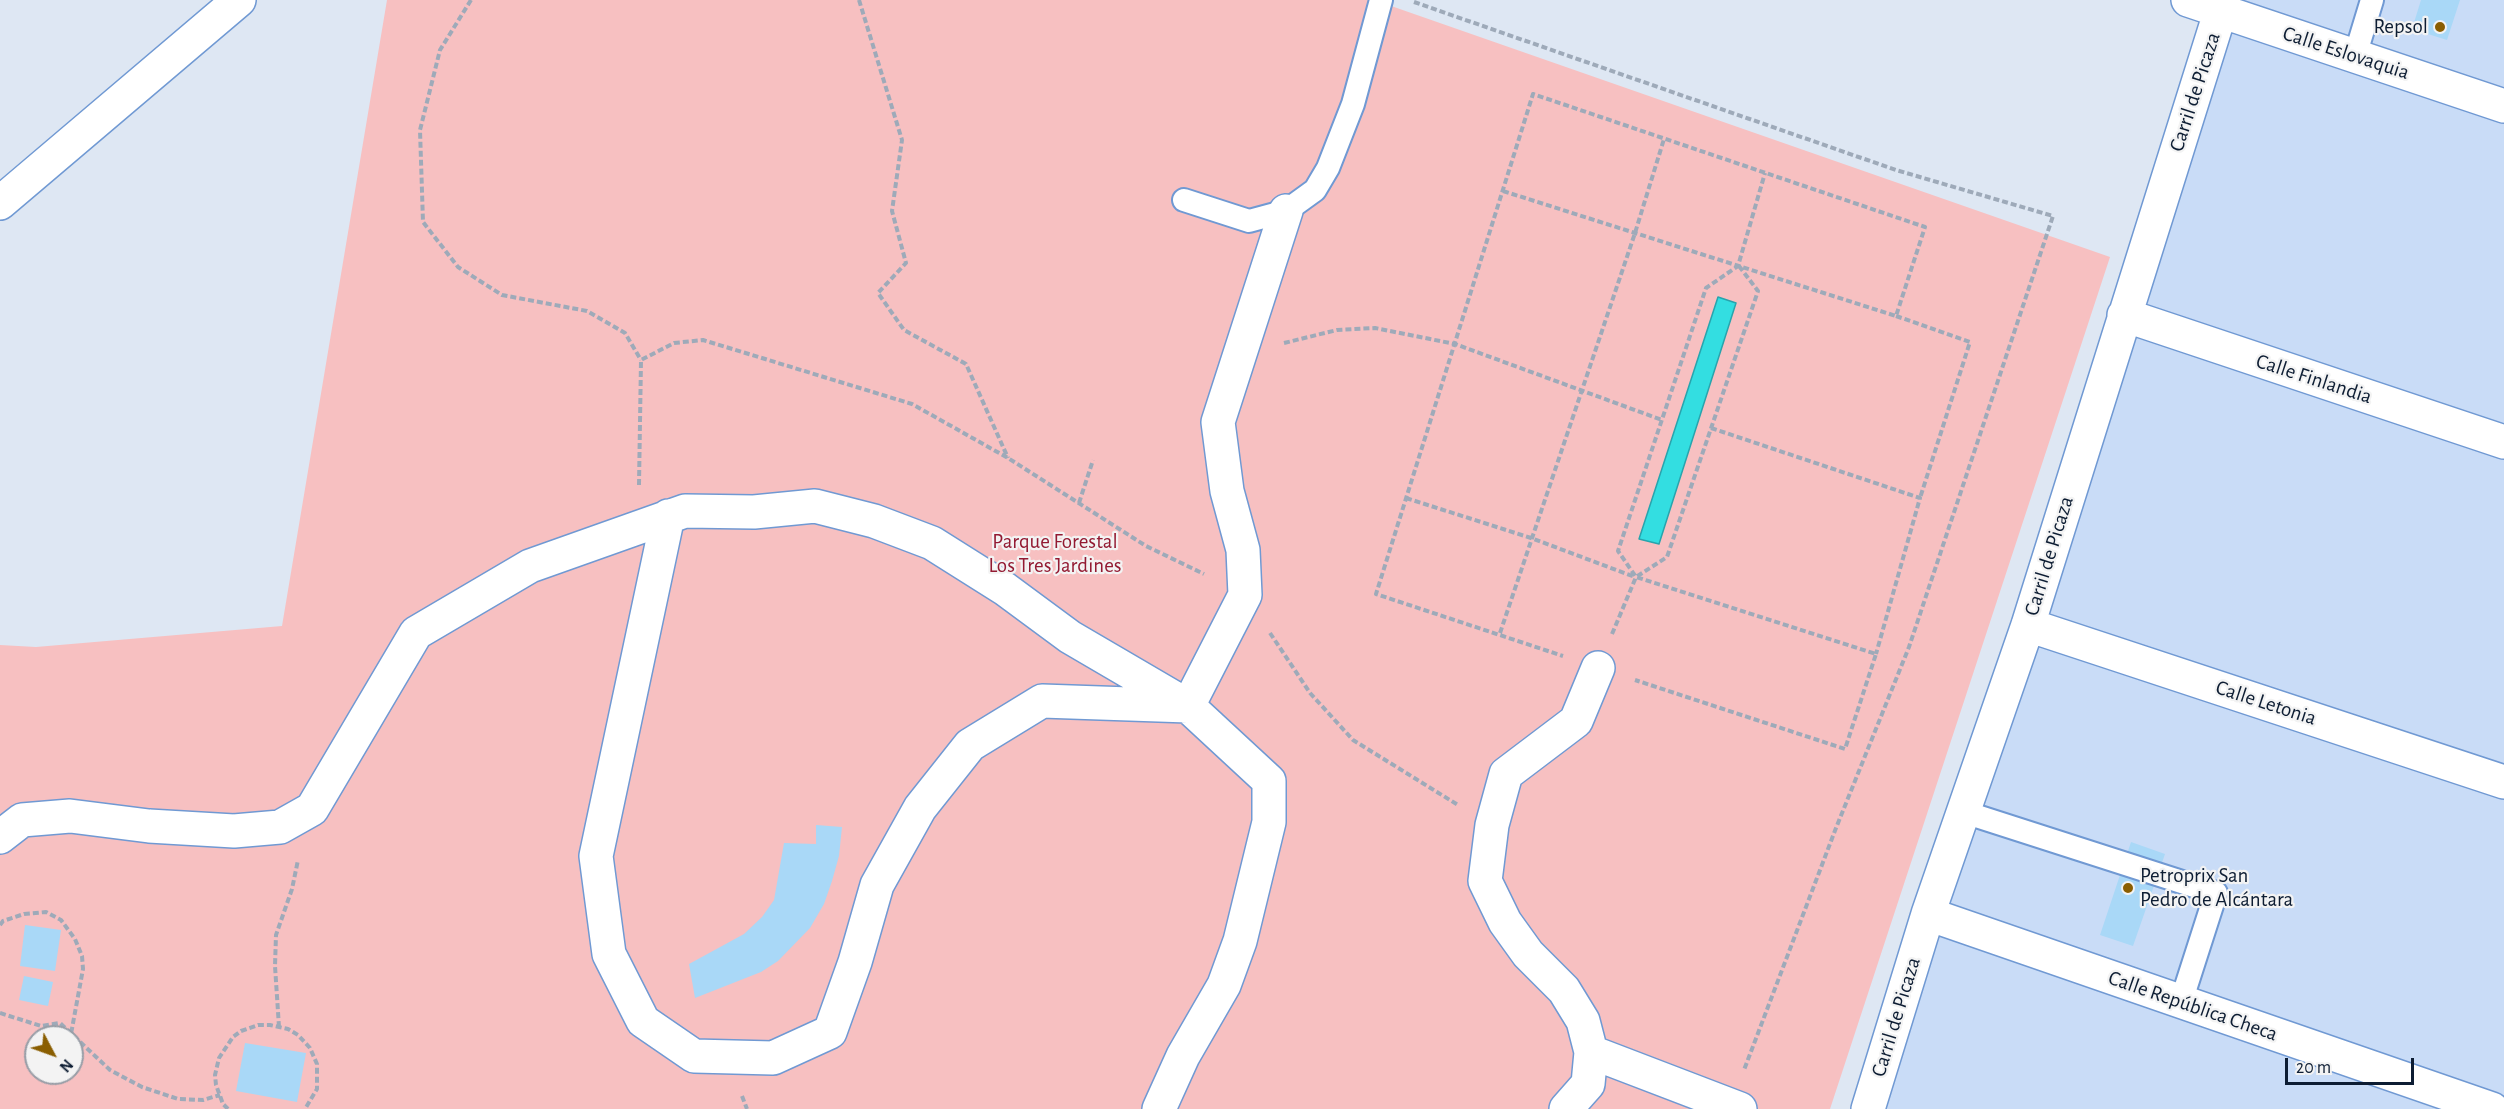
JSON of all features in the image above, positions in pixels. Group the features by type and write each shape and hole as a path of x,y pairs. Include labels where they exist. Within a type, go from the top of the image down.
{"street":[{"path":"0,203 239,0"},
{"name":"Calle Eslovaquia","path":"2188,0 2222,5 2355,56 2504,106"},
{"name":"Carril de Picaza","path":"1868,1109 1928,914 2028,625 2222,5"},
{"path":"1188,706 1245,595 1243,550 1227,491 1218,422 1286,211"},
{"name":"Calle Finlandia","path":"2124,315 2504,442"},
{"path":"0,837 22,820 70,816 234,831 280,827 312,809 416,633 530,566 685,511 754,512 815,506 874,521 932,543 1005,589 1070,637 1188,706 1269,781 1269,822 1240,940 1224,985 1183,1056 1159,1109"},
{"path":"653,522 596,856 609,954 643,1021 694,1056 773,1058 830,1032 855,962 877,885 920,808 970,745 1042,701 1188,706"},
{"name":"Calle Letonia","path":"2028,625 2504,782"},
{"path":"1566,1109 1588,1084 1591,1052 1583,1021 1564,990 1528,954 1505,922 1485,881 1492,825 1506,774 1576,721 1598,668"},
{"name":"Calle República Checa","path":"1928,914 2492,1109"},
{"path":"1591,1052 1736,1107"}],"lane":[{"path":"1184,200 1249,221 1286,211 1315,190 1328,168 1353,104 1381,0"},
{"path":"2355,56 2372,0"},
{"path":"1964,812 2216,893 2181,1002"}],"path":[{"path":"471,0 440,50 420,130 423,222 458,267 502,296 588,311 625,333 641,360 653,522"},
{"path":"859,0 902,140 892,210 906,263 878,292 904,330 966,364 1008,458"},
{"path":"1408,0 1896,170 2053,216 1909,647 1836,828 1736,1107"},
{"path":"1503,190 1896,316 1970,342 1920,498 1876,654 1845,749 1598,668 1500,633 1376,594 1533,94 1925,227 1896,316"},
{"path":"1500,633 1635,233 1664,139"},
{"path":"1636,577 1618,551 1706,288 1738,266 1765,173"},
{"path":"1598,668 1636,577 1667,557 1758,291 1738,266"},
{"path":"1242,353 1337,330 1375,328 1455,344 1662,420"},
{"path":"641,360 674,343 703,340 912,404 1008,458 1146,546 1245,595 1310,693 1353,740 1492,825"},
{"path":"1711,428 1920,498"},
{"path":"1079,503 1093,460"},
{"path":"1406,498 1531,538 1636,577 1876,654"},
{"path":"279,1027 275,966 276,935 298,864 297,839 291,821"},
{"path":"0,924 24,914 46,912 61,920 75,939 82,956 83,969 73,1025"},
{"path":"0,1013 38,1025"},
{"path":"47,1025 60,1023 62,1025"},
{"path":"228,1109 220,1095 215,1075 219,1058 233,1037 258,1025 279,1027 298,1035 310,1048 317,1064 316,1089 305,1109"},
{"path":"84,1046 110,1070 142,1087 178,1099 203,1100 220,1095"}],"shaded area":[{"path":"2188,0 2504,0 2504,1109 1868,1109 2220,11"}],"green space":[{"name":"Parque Forestal Los Tres Jardines","path":"387,0 1374,0 2110,257 1830,1109 0,1109 0,645 36,647 282,626"}],"water":[{"path":"1718,297 1736,303 1659,544 1639,539"}],"building":[{"path":"2421,0 2460,0 2447,40 2412,29"},
{"path":"816,825 842,827 839,856 832,881 824,904 810,928 778,961 761,972 695,998 689,964 744,934 762,917 774,900 784,843 816,844"},
{"path":"2131,842 2165,854 2133,946 2100,935"},
{"path":"25,925 61,930 55,971 20,966"},
{"path":"24,976 53,982 48,1006 19,1000"},
{"path":"245,1043 306,1053 297,1102 236,1091"}],"place":[{"name":"Repsol","path":"2440,27"},
{"name":"Petroprix San Pedro de Alcántara","path":"2128,888"}]}
